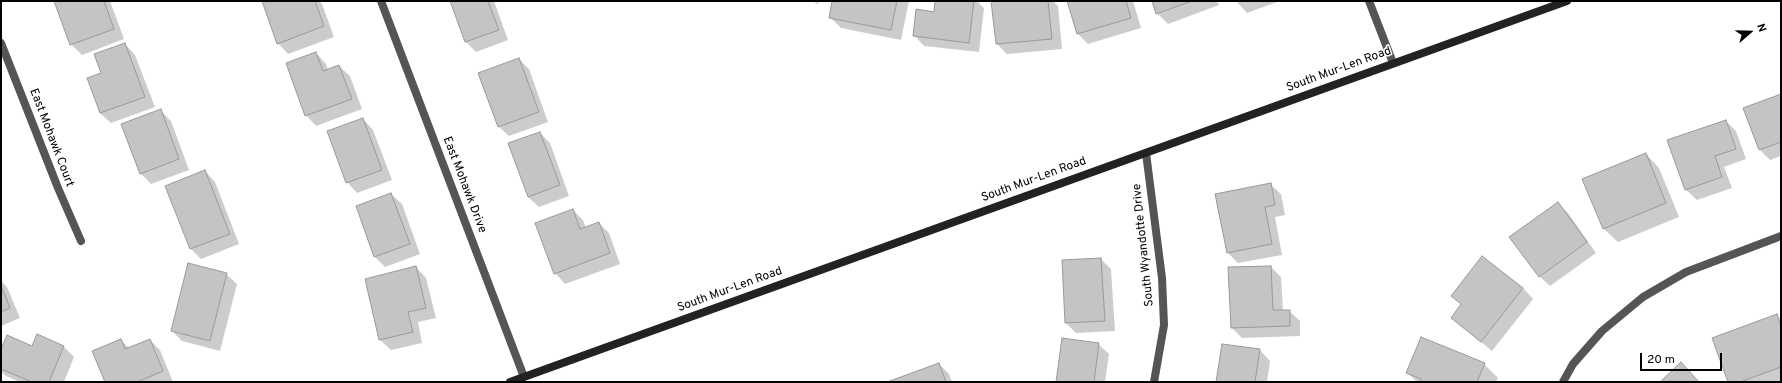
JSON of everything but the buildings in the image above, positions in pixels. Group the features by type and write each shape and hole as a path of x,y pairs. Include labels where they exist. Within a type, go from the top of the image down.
{"main road":[{"name":"South Mur-Len Road","path":"510,382 1567,1"}],"street":[{"name":"East Mohawk Drive","path":"380,1 524,377"},
{"path":"1369,1 1393,63"},
{"name":"East Mohawk Court","path":"1,43 58,188 81,241"},
{"name":"South Wyandotte Drive","path":"1146,153 1163,286 1164,325 1154,382"},
{"path":"1562,382 1573,364 1602,331 1643,297 1686,272 1781,236"}]}
